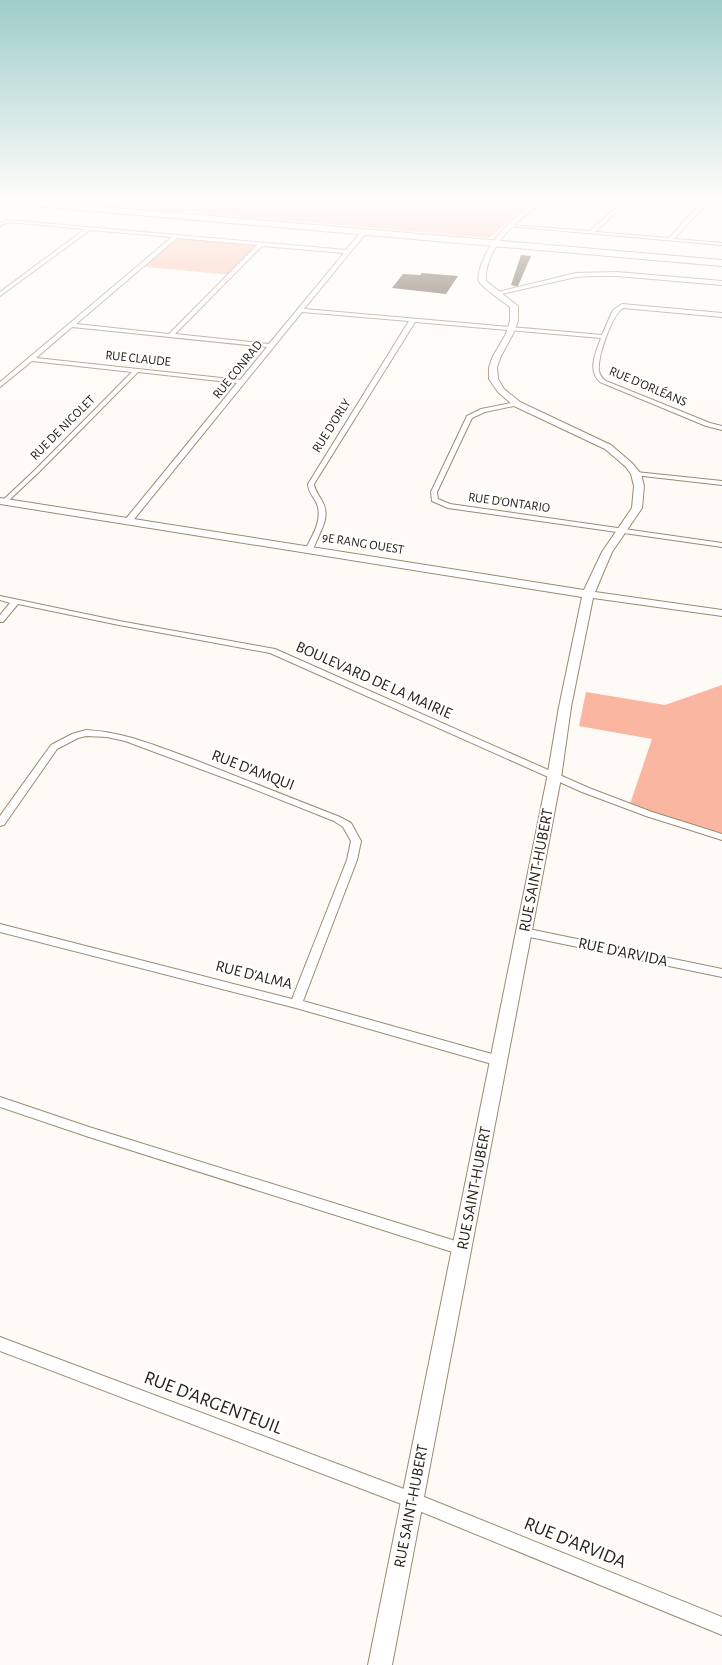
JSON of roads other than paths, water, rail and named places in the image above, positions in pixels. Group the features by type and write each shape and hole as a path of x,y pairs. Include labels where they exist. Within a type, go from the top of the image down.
{"street":[{"path":"0,294 21,279"},
{"path":"0,385 126,279"},
{"path":"171,335 227,279"},
{"name":"RUE CONRAD","path":"128,521 326,279"},
{"path":"481,279 486,286 514,306 515,314 511,329 493,365 492,374 497,385 506,396 517,404 608,447 629,465 636,474 722,483"},
{"path":"497,293 560,279"},
{"path":"666,279 722,284"},
{"name":"RUE D'ORLÉANS","path":"722,315 622,306 616,310 605,337 596,368 599,378 604,382 703,423 722,428"},
{"path":"300,310 605,337"},
{"name":"RUE D'ORLY","path":"309,550 323,518 320,503 311,492 311,484 413,320"},
{"path":"71,325 271,346"},
{"name":"RUE CLAUDE","path":"32,358 242,382"},
{"name":"RUE DE NICOLET","path":"2,501 37,471 137,370"},
{"name":"RUE D'ONTARIO","path":"517,404 483,410 469,417 434,492 434,500 448,506 722,545"},
{"name":"RUE SAINT-HUBERT","path":"380,1665 554,778 565,707 588,594 607,552 637,508 639,486 636,474"},
{"name":"9E RANG OUEST","path":"2,501 588,594 722,613"},
{"name":"BOULEVARD DE LA MAIRIE","path":"0,598 119,623 272,651 554,778 630,807 722,837"},
{"path":"0,620 16,601"},
{"name":"RUE D'AMQUI","path":"0,823 54,747 76,736 86,733 107,734 128,739 249,784 337,819 347,825 356,841 352,860 296,1004"},
{"name":"RUE D'ALMA","path":"0,928 296,1004 499,1061"},
{"name":"RUE D'ARVIDA","path":"524,932 722,973"},
{"path":"0,1102 90,1132 462,1249"},
{"name":"RUE D'ARGENTEUIL","path":"0,1344 412,1500"},
{"name":"RUE D'ARVIDA","path":"412,1500 722,1626"}]}
